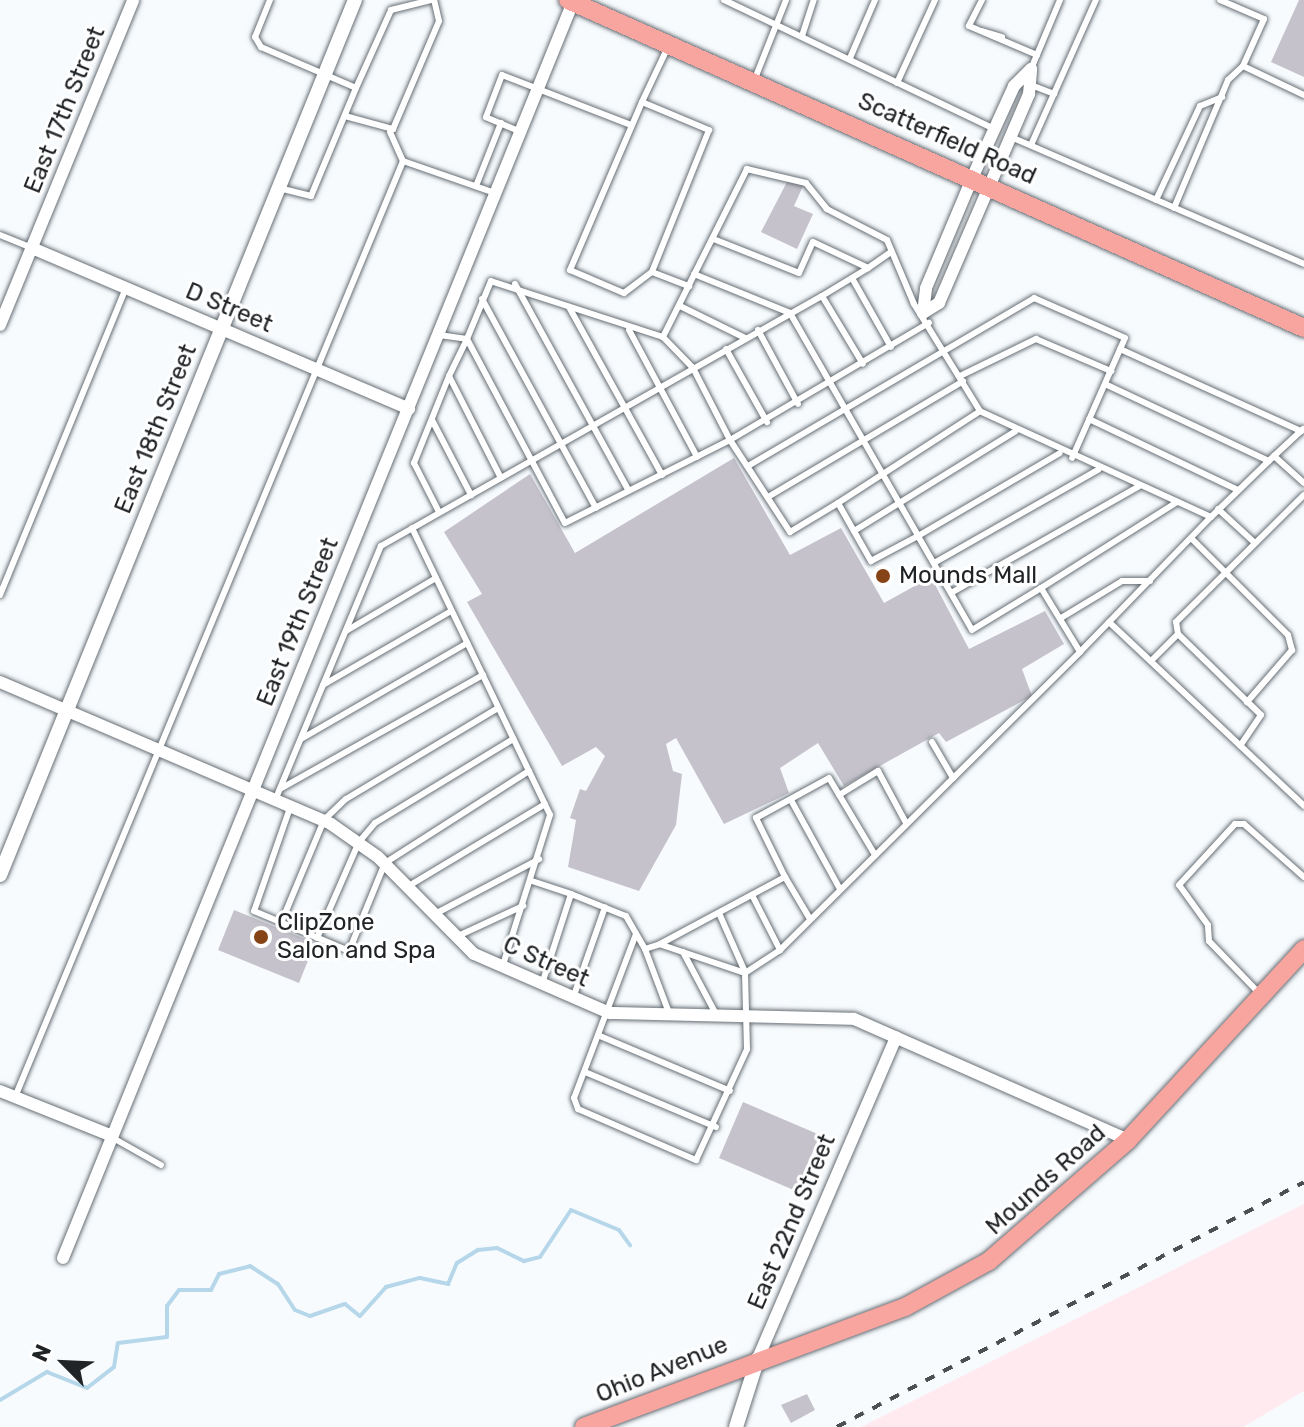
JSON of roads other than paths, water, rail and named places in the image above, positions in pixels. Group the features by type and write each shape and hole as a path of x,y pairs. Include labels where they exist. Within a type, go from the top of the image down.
{"main road":[{"name":"Scatterfield Road","path":"570,1 991,184 1304,328"},
{"name":"Mounds Road","path":"758,1358 905,1307 972,1272 1050,1214 1128,1140 1304,949"},
{"name":"Ohio Avenue","path":"584,1427 758,1358"}],"street":[{"name":"East 17th Street","path":"0,325 133,0"},
{"name":"East 18th Street","path":"0,875 276,187 355,0"},
{"name":"East 19th Street","path":"63,1258 110,1135 521,132 570,1"},
{"path":"926,318 939,303 1011,137 1030,84 1031,69"},
{"path":"926,318 926,288 973,176 1014,86 1031,69"},
{"name":"D Street","path":"32,248 409,409"},
{"name":"C Street","path":"0,682 253,788 277,794 291,805 324,820 359,842 385,863 455,938 502,967 573,998 610,1013 671,1018 854,1019 1128,1140"},
{"name":"East 22nd Street","path":"736,1427 758,1358 896,1037"},
{"path":"0,1091 110,1135"}],"lane":[{"path":"270,0 255,37 261,47 356,88"},
{"path":"276,187 311,196 391,10 432,0 439,21 397,123 390,132"},
{"path":"724,0 994,129"},
{"path":"754,81 786,0"},
{"path":"802,36 814,0"},
{"path":"850,58 875,0"},
{"path":"897,83 935,0"},
{"path":"982,0 969,26 1037,55"},
{"path":"1031,69 1060,0"},
{"path":"1031,145 1096,0"},
{"path":"1174,208 1222,97 1243,66 1264,19 1220,0"},
{"path":"982,31 1002,37"},
{"path":"642,102 709,130 652,272 624,293 570,270 631,125 669,44"},
{"path":"1243,66 1304,95"},
{"path":"521,132 486,117 502,75 631,125"},
{"path":"1030,84 1054,94"},
{"path":"1156,200 1200,106 1222,97"},
{"path":"345,116 390,132 403,161 496,193"},
{"path":"476,186 501,123"},
{"path":"1011,137 1304,264"},
{"path":"15,1097 312,368 403,161"},
{"path":"663,337 694,274 716,240 747,169 806,183 827,209 887,240 926,318 980,411 1060,453 1211,517"},
{"path":"0,235 32,248"},
{"path":"716,240 799,273 813,242 868,268"},
{"path":"277,794 381,546 822,296 891,252"},
{"path":"652,272 689,286"},
{"path":"694,274 790,313 972,630 1177,502"},
{"path":"852,278 891,347"},
{"path":"439,512 414,463 491,281 515,283 628,329 663,337 693,368 730,440 790,532 883,476 980,411"},
{"path":"515,283 629,491"},
{"path":"0,595 126,288"},
{"path":"822,296 863,364"},
{"path":"748,466 944,347 1034,298 1125,338 1072,458"},
{"path":"482,299 596,508"},
{"path":"680,306 745,338"},
{"path":"569,307 662,475"},
{"path":"467,339 529,463 565,523 767,422 891,347 926,318"},
{"path":"628,329 657,389 697,457"},
{"path":"758,330 798,404"},
{"path":"439,335 467,339"},
{"path":"768,497 961,378 1036,339 1111,371"},
{"path":"726,349 767,422"},
{"path":"745,973 780,950 1080,652 1218,509 1303,430 1120,349"},
{"path":"449,376 501,478"},
{"path":"1105,384 1272,458 1304,483"},
{"path":"432,419 471,495"},
{"path":"1089,419 1238,490"},
{"path":"854,531 1016,431"},
{"path":"838,503 871,561 1060,453"},
{"path":"934,563 1098,470"},
{"path":"951,593 1139,486"},
{"path":"1240,746 1261,715 1178,634 1176,622 1304,495"},
{"path":"1218,509 1255,543"},
{"path":"412,528 545,804 550,827 502,967"},
{"path":"1191,538 1288,635 1292,650 1247,702"},
{"path":"346,631 436,578"},
{"path":"1061,618 1122,581 1150,581"},
{"path":"1041,588 1080,652"},
{"path":"323,685 451,611"},
{"path":"1109,622 1304,806"},
{"path":"1151,661 1178,634"},
{"path":"301,739 467,643"},
{"path":"277,794 483,675"},
{"path":"281,923 324,820 346,799 498,708"},
{"path":"317,938 359,842 375,823 513,739"},
{"path":"932,742 953,778"},
{"path":"291,805 251,904 281,923 317,938 354,948 385,863 529,771"},
{"path":"839,795 878,771 906,823"},
{"path":"810,919 756,818 829,778 875,855"},
{"path":"791,800 840,889"},
{"path":"407,887 545,804"},
{"path":"1261,995 1209,941 1208,925 1179,885 1235,824 1244,824 1304,877"},
{"path":"433,915 539,859"},
{"path":"645,949 660,944 785,877"},
{"path":"532,881 626,916 645,949 671,1018"},
{"path":"542,984 571,894"},
{"path":"752,895 780,950"},
{"path":"455,938 523,906"},
{"path":"573,998 605,907"},
{"path":"636,934 610,1013 574,1098 578,1109 696,1160 716,1127 747,1049 749,1018 745,973 719,913"},
{"path":"660,944 745,973"},
{"path":"683,952 718,1018"},
{"path":"600,1036 730,1091"},
{"path":"585,1072 716,1127"},
{"path":"110,1135 161,1165"}],"waterway":[{"path":"0,1400 47,1372 87,1388 114,1367 118,1343 167,1337 167,1306 179,1290 211,1290 219,1274 250,1266 278,1284 295,1310 310,1316 345,1304 360,1316 386,1287 420,1278 448,1284 457,1263 478,1250 497,1248 524,1261 540,1257 571,1210 619,1230 630,1245"}],"railway":[{"path":"837,1427 1304,1182"}],"place":[{"name":"Mounds Mall","path":"883,576"},
{"name":"ClipZone Salon and Spa","path":"261,937"}]}
